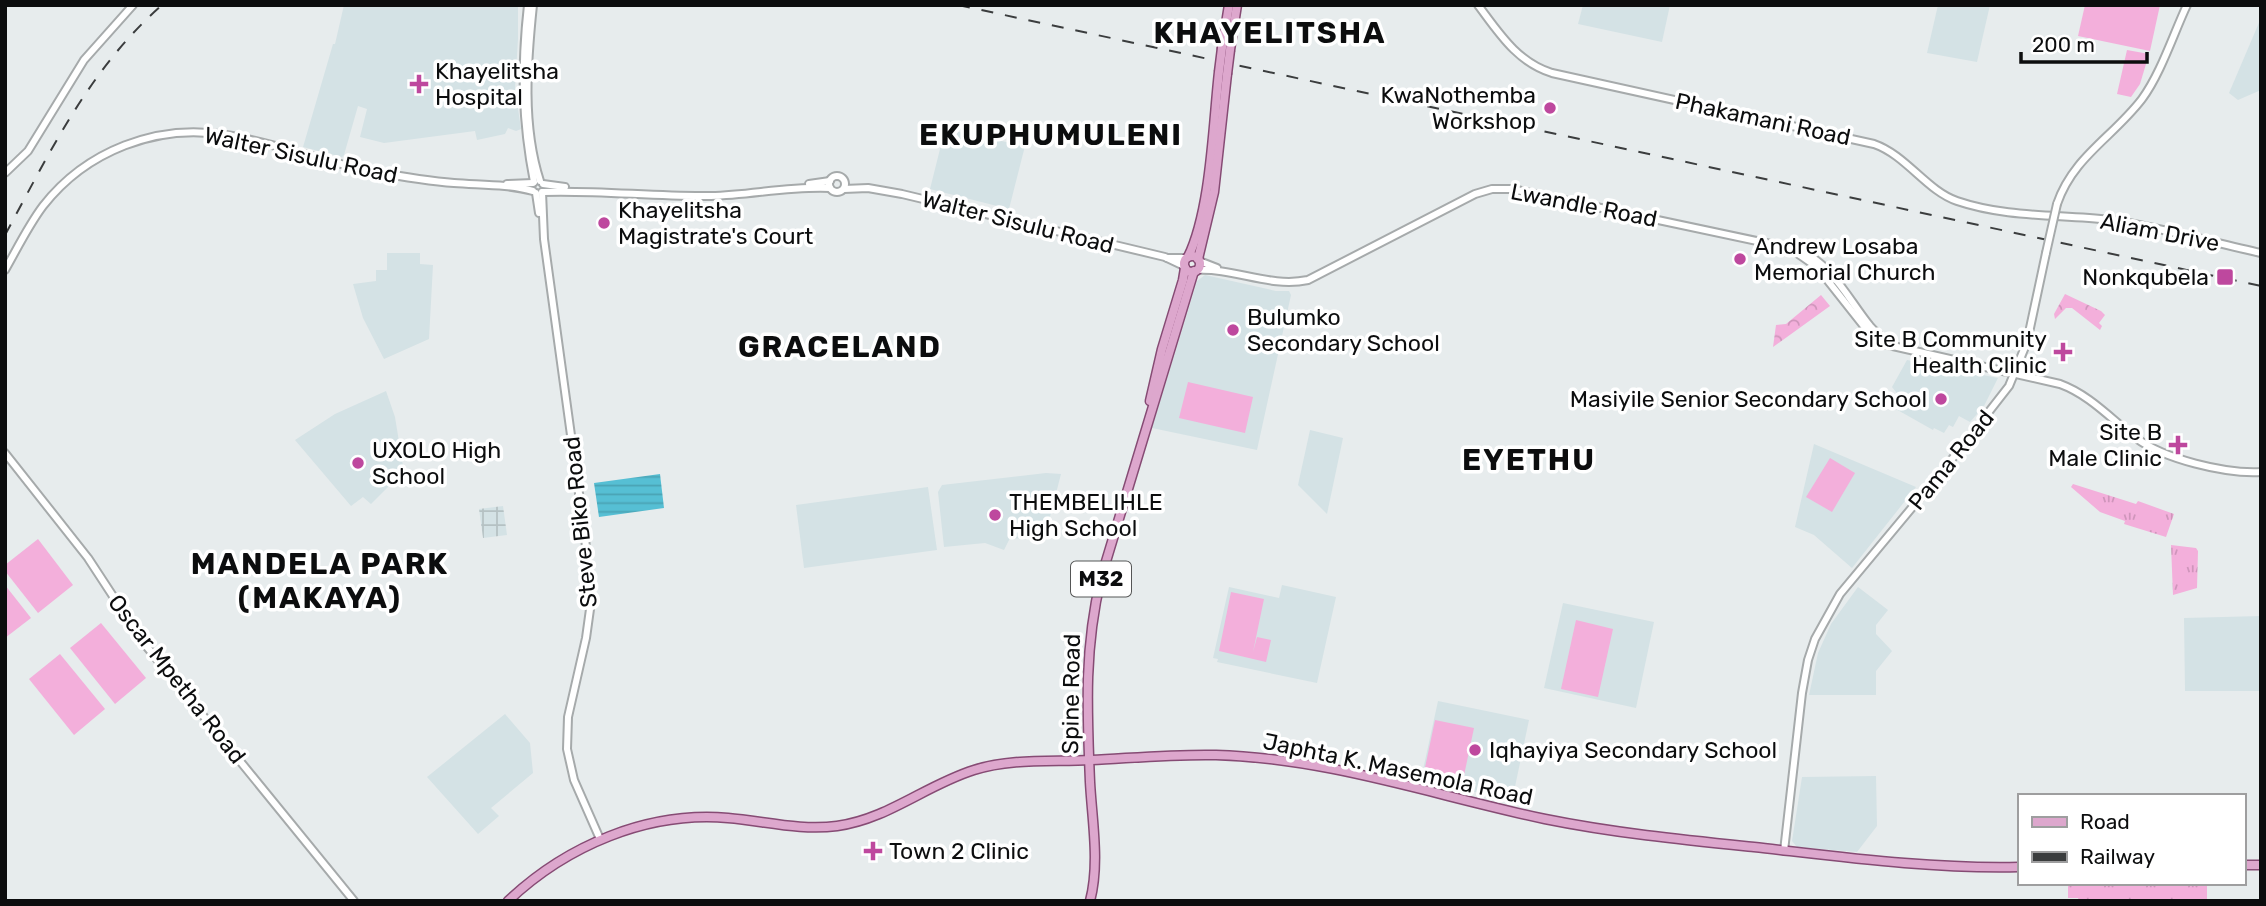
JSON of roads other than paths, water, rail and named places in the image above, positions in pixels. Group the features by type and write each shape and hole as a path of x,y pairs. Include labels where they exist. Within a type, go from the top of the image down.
{"main road":[{"name":"Spine Road","path":"1139,452 1155,379 1183,281 1185,262 1196,237 1203,204 1223,73 1229,5"},
{"name":"Spine Road","path":"1226,49 1237,5"},
{"name":"Spine Road","path":"1090,901 1094,870 1086,690 1092,622 1101,578 1197,265 1214,192 1223,73"},
{"path":"1185,262 1193,256 1197,265"},
{"path":"1185,262 1197,265"},
{"name":"Japhta K. Masemola Road","path":"508,901 549,867 600,839 638,827 690,818 722,817 808,827 837,826 878,815 979,768 1011,763 1170,755 1271,759 1334,770 1578,825 1928,866 2018,867"}],"street":[{"path":"5,173 28,151 84,60 133,5"},
{"name":"Steve Biko Road","path":"528,5 523,53 523,100 538,187"},
{"name":"Steve Biko Road","path":"533,5 527,91 592,602 568,717 567,749 573,780 600,839"},
{"name":"Phakamani Road","path":"1478,5 1513,50 1542,70 1874,144 1891,152 1956,201 2021,215 2060,217"},
{"name":"Pama Road","path":"1784,851 1802,693 1808,660 1821,625 1840,594 2000,399 2016,374 2027,342 2057,204 2071,173 2145,94 2187,5"},
{"name":"Walter Sisulu Road","path":"5,270 43,207 67,180 111,151 169,133 205,132 229,135 381,173 488,185 715,195 830,184"},
{"path":"837,176 844,186 836,192 830,184 837,176"},
{"name":"Walter Sisulu Road","path":"844,186 899,193 1185,262"},
{"name":"Lwandle Road","path":"1197,265 1283,283 1308,280 1475,194 1499,189 1536,194 1791,249 1816,267 1877,341 2072,388 2161,453 2236,471 2261,472"},
{"name":"Aliam Drive","path":"2060,217 2117,221 2261,253"},
{"name":"Oscar Mpetha Road","path":"5,453 90,561 143,642 354,901"}],"water":[{"path":"660,474 664,508 599,517 594,483"}],"railway":[{"path":"5,235 73,112 113,56 162,5"},
{"path":"958,5 2261,286"}],"place":[{"name":"Khayelitsha Hospital","path":"419,84"},
{"name":"KwaNothemba Workshop","path":"1550,108"},
{"name":"Khayelitsha Magistrate's Court","path":"604,223"},
{"name":"Andrew Losaba Memorial Church","path":"1740,259"},
{"name":"Nonkqubela","path":"2225,277"},
{"name":"Bulumko Secondary School","path":"1233,330"},
{"name":"Site B Community Health Clinic","path":"2063,352"},
{"name":"Masiyile Senior Secondary School","path":"1941,399"},
{"name":"Site B Male Clinic","path":"2178,445"},
{"name":"UXOLO High School","path":"358,463"},
{"name":"THEMBELIHLE High School","path":"995,515"},
{"name":"Iqhayiya Secondary School","path":"1475,750"},
{"name":"Town 2 Clinic","path":"873,851"}],"district":[{"name":"KHAYELITSHA","path":"1270,33"},
{"name":"EKUPHUMULENI","path":"1051,135"},
{"name":"GRACELAND","path":"840,347"},
{"name":"EYETHU","path":"1529,460"},
{"name":"MANDELA PARK (MAKAYA)","path":"320,581"}]}
